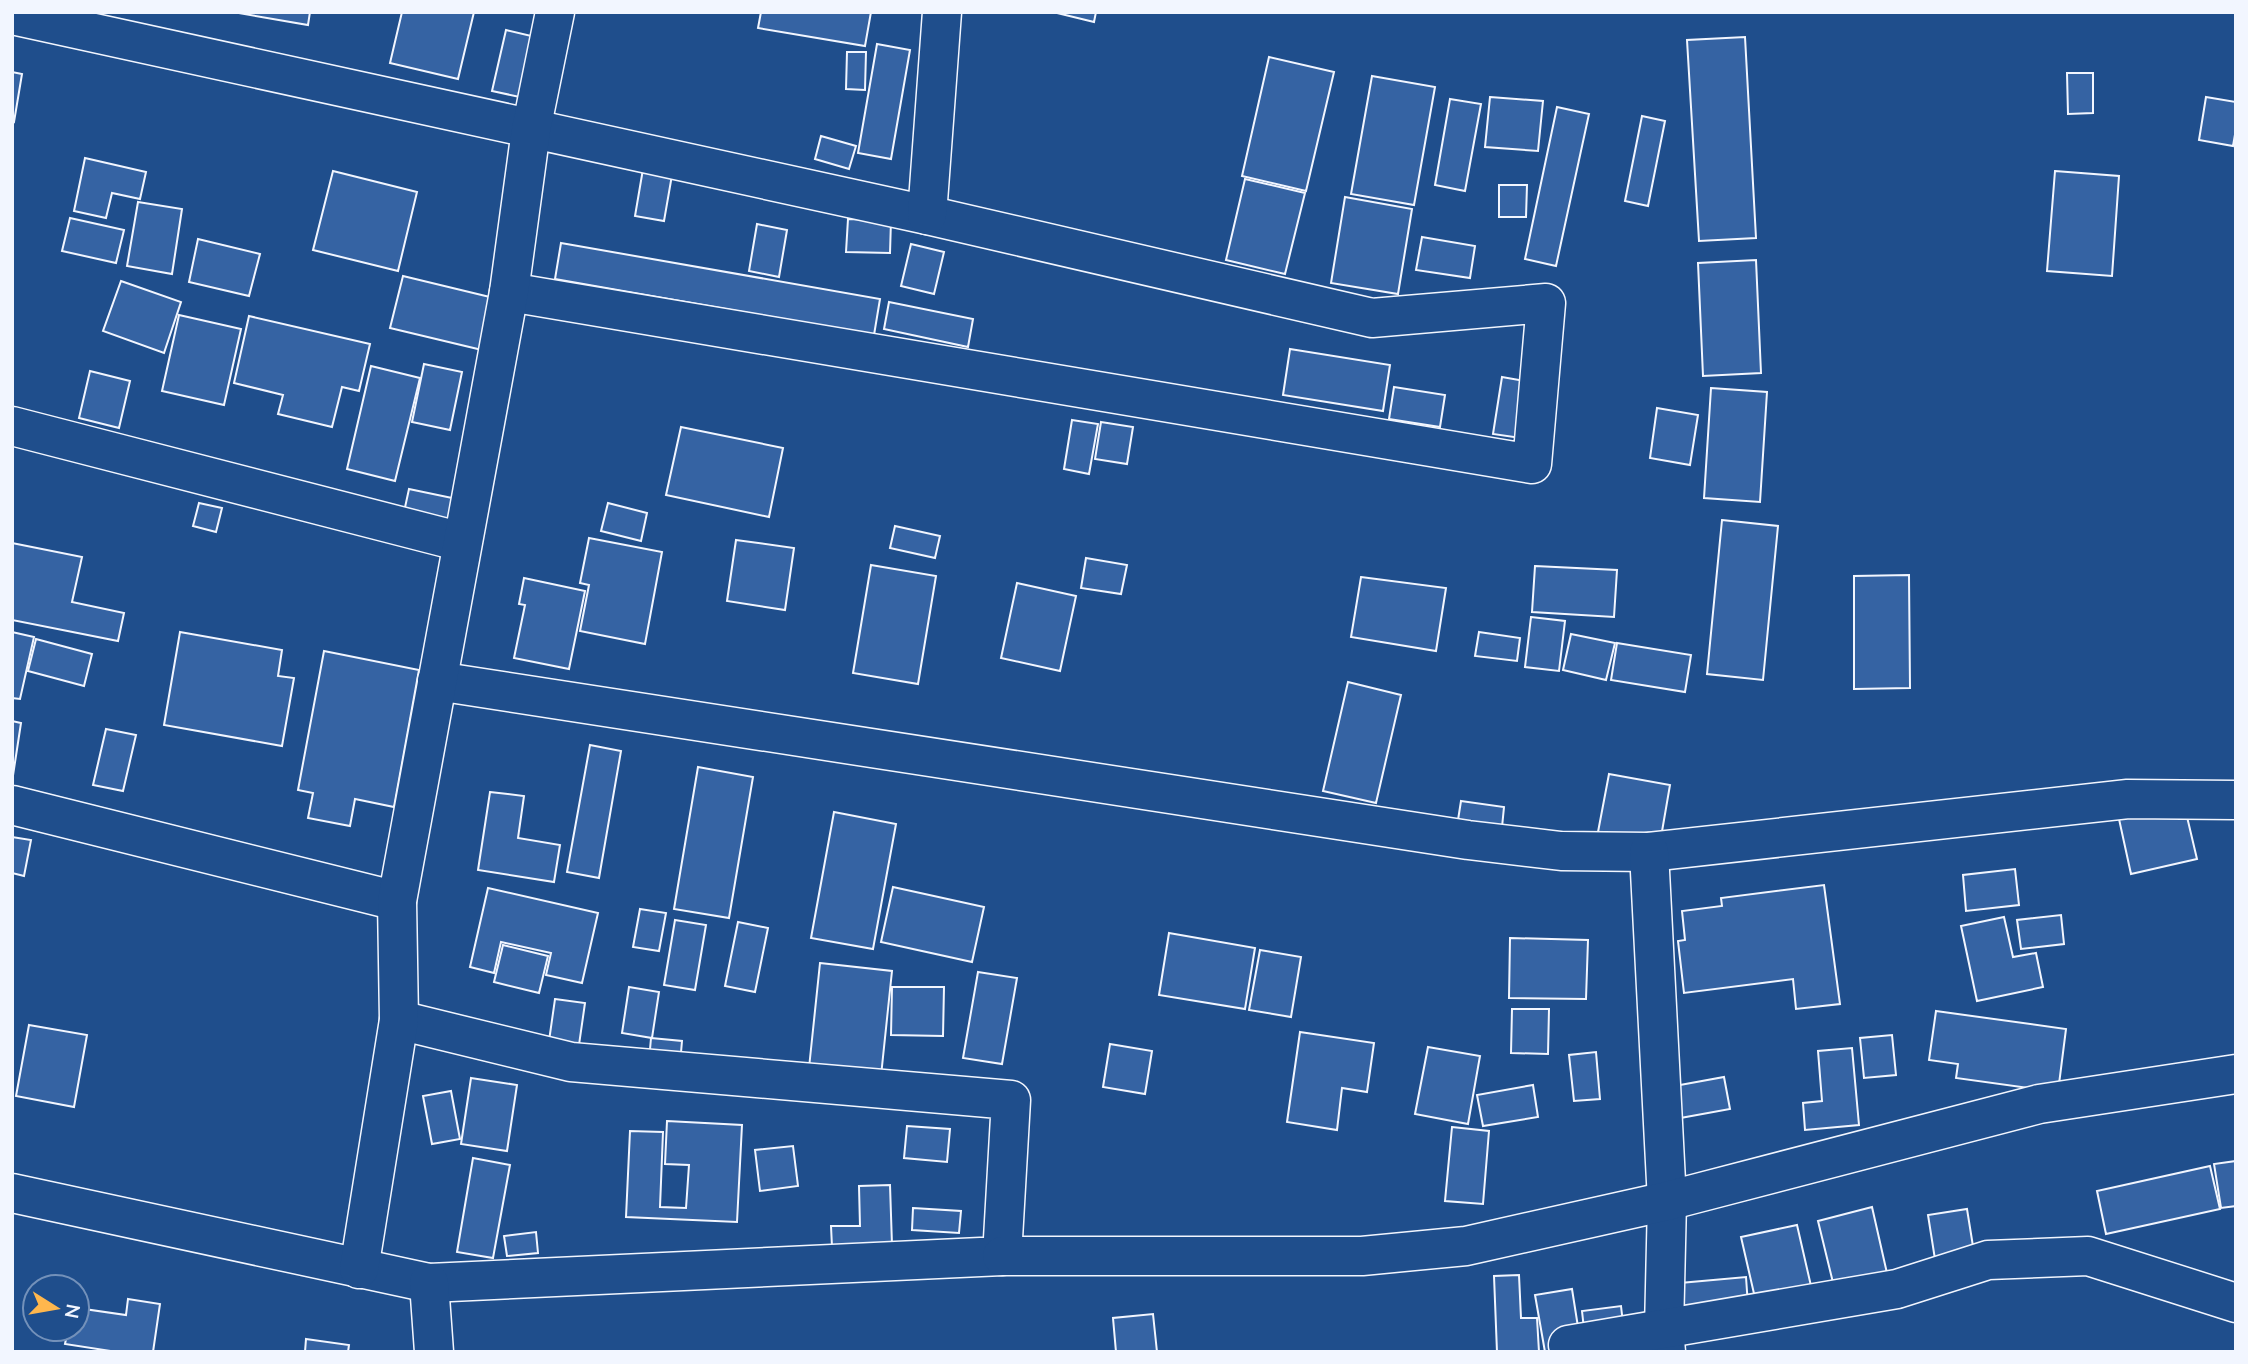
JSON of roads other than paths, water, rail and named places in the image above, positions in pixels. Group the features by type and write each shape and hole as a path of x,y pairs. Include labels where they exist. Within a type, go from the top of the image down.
{"street":[{"path":"359,1269 398,1020 397,901 509,292 531,130 555,12"},
{"path":"927,215 942,12"},
{"path":"12,15 927,215 1373,318 1546,303 1532,464 509,292"},
{"path":"12,426 462,542"},
{"path":"437,681 1468,840 1561,851 1649,852 2128,799 2236,800"},
{"path":"12,805 397,901"},
{"path":"1649,852 1667,1201 1665,1341"},
{"path":"398,1020 571,1062 1011,1100 1002,1256"},
{"path":"12,1193 429,1283 1002,1256 1362,1256 1466,1246 1667,1201 2039,1104 2236,1074"},
{"path":"1568,1345 1665,1341 1897,1289 1988,1260 2088,1256 2236,1303"},
{"path":"429,1283 434,1352"}]}
